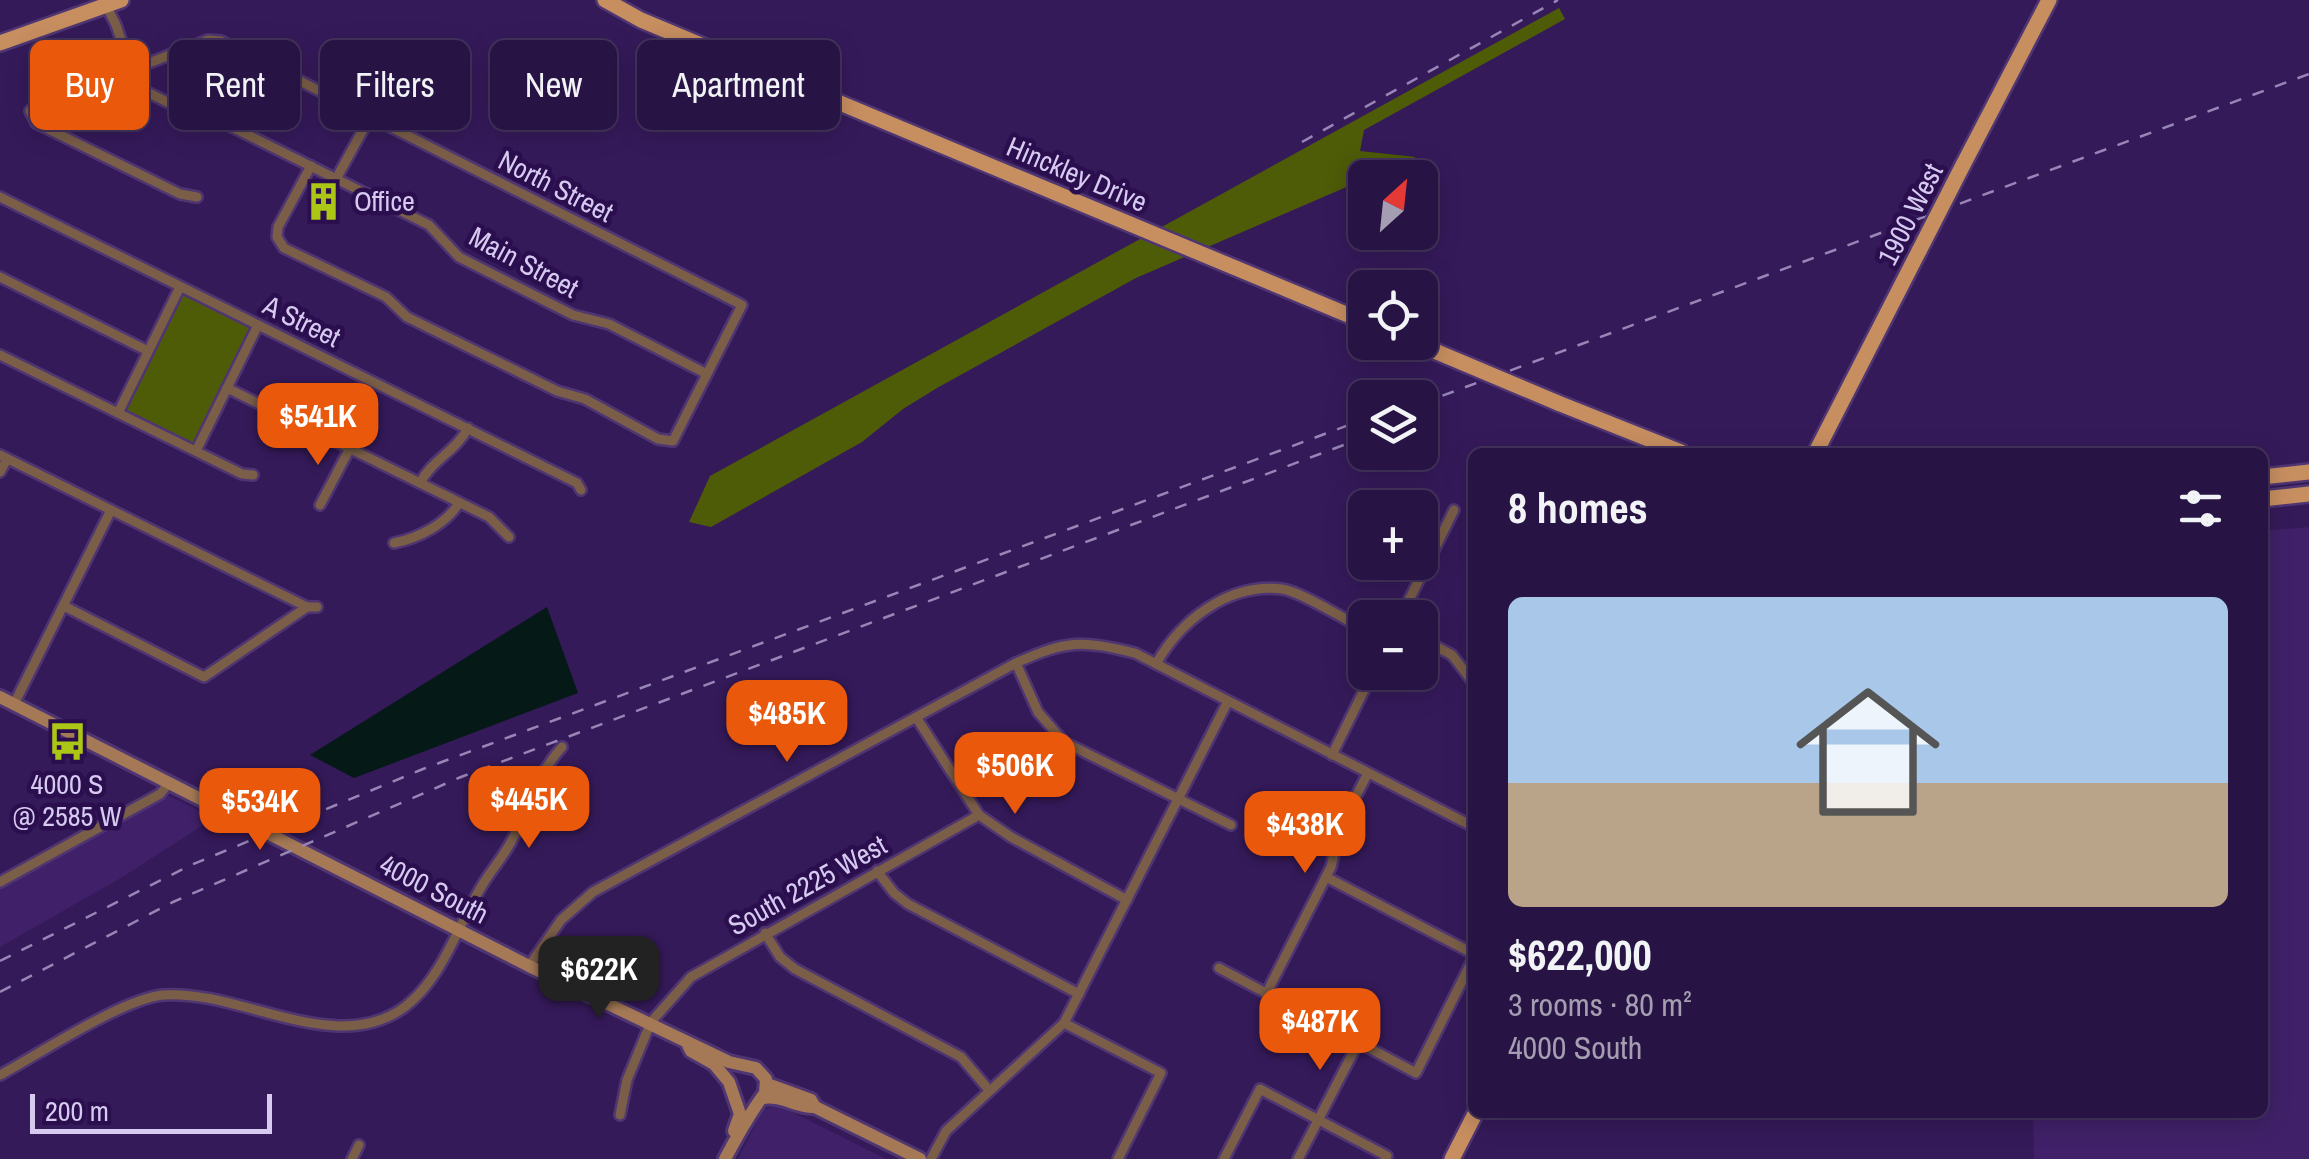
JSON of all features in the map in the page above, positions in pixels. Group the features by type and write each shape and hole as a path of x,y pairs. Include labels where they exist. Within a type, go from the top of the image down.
{"main road":[{"name":"Hinckley Drive","path":"605,0 641,20 1348,315"},
{"name":"1900 West","path":"1818,448 2049,0"},
{"path":"0,43 114,2"},
{"path":"1438,352 1671,448"},
{"path":"2268,476 2309,472"},
{"path":"2268,498 2309,494"},
{"path":"1452,1159 1473,1118"}],"street":[{"name":"Main Street","path":"114,2 121,40"},
{"name":"North Street","path":"149,63 208,40 221,41 320,91"},
{"name":"Main Street","path":"149,93 185,111 222,122 429,226 459,257 573,315 609,324 707,374"},
{"name":"North Street","path":"50,130 180,194 197,197"},
{"path":"336,179 362,130"},
{"name":"North Street","path":"397,130 742,306 707,374"},
{"path":"310,166 278,227 277,237 284,248 386,297 407,317 557,392 585,399 658,439 673,441 707,374"},
{"name":"A Street","path":"0,197 468,428 577,483 581,490"},
{"path":"0,277 148,351"},
{"path":"118,413 180,286"},
{"path":"196,451 258,326"},
{"path":"0,355 242,474 252,475"},
{"path":"228,388 489,517 510,537"},
{"path":"420,483 433,463 455,447 468,428"},
{"path":"320,505 350,448"},
{"path":"0,472 4,457 312,607 204,677 64,606"},
{"path":"394,543 442,523 459,503"},
{"path":"14,704 112,510"},
{"path":"1409,600 1454,510"},
{"path":"1156,664 1171,638 1197,615 1251,590 1285,589 1348,621"},
{"path":"529,966 560,920 594,892 1016,663 1069,643 1093,642 1136,653 1468,824"},
{"path":"1438,648 1452,656 1468,676"},
{"path":"1016,663 1038,712 1064,742 1231,825"},
{"path":"1332,754 1364,690"},
{"name":"4000 South","path":"0,697 529,966 741,1067"},
{"path":"931,1159 946,1131 1064,1023 1228,701"},
{"path":"916,717 979,815 1010,838 1127,900"},
{"path":"0,1075 142,1000 164,996 190,996 333,1026 373,1023 392,1015 417,995 438,967 510,844 547,764 562,747"},
{"path":"1266,994 1326,878 1340,827 1368,773"},
{"path":"0,882 160,794 170,783"},
{"name":"South 2225 West","path":"620,1114 627,1080 651,1022 690,977 979,815"},
{"path":"877,872 908,904 1079,994"},
{"path":"1326,878 1468,955"},
{"path":"765,933 780,957 796,969 961,1057 989,1090"},
{"path":"1219,968 1416,1074 1468,965"},
{"path":"1064,1023 1161,1073 1118,1159"},
{"name":"4000 South","path":"686,1042 690,1051 714,1064 729,1082"},
{"path":"1298,1159 1358,1043"},
{"path":"725,1159 762,1095 756,1068 741,1067 729,1082 740,1114 734,1142"},
{"path":"1224,1159 1260,1089 1386,1158"},
{"path":"736,1101 762,1095 784,1098 805,1108 815,1108 920,1159"},
{"path":"352,1159 359,1145"}],"shaded area":[{"path":"2309,527 2309,1159 2034,1159 2033,1118 2268,1118 2268,531"},
{"path":"547,607 578,693 354,778 310,755"},
{"path":"167,795 214,818 124,876 0,947 0,888"},
{"path":"778,1105 886,1159 738,1159 763,1110"}],"green space":[{"path":"1559,8 1565,19 1364,130 1360,151 1416,157 1348,160 1348,186 1136,278 937,388 862,442 711,527 689,522 710,476"},
{"path":"180,290 254,328 195,446 121,410"}],"railway":[{"path":"1302,142 1558,0"},
{"path":"1438,397 2309,74"},
{"path":"0,961 191,865 423,769 1348,425"},
{"path":"0,992 173,902 461,777 1348,443"}],"place":[{"name":"Office","path":"324,201"},
{"name":"4000 S @ 2585 W","path":"67,742"}]}
